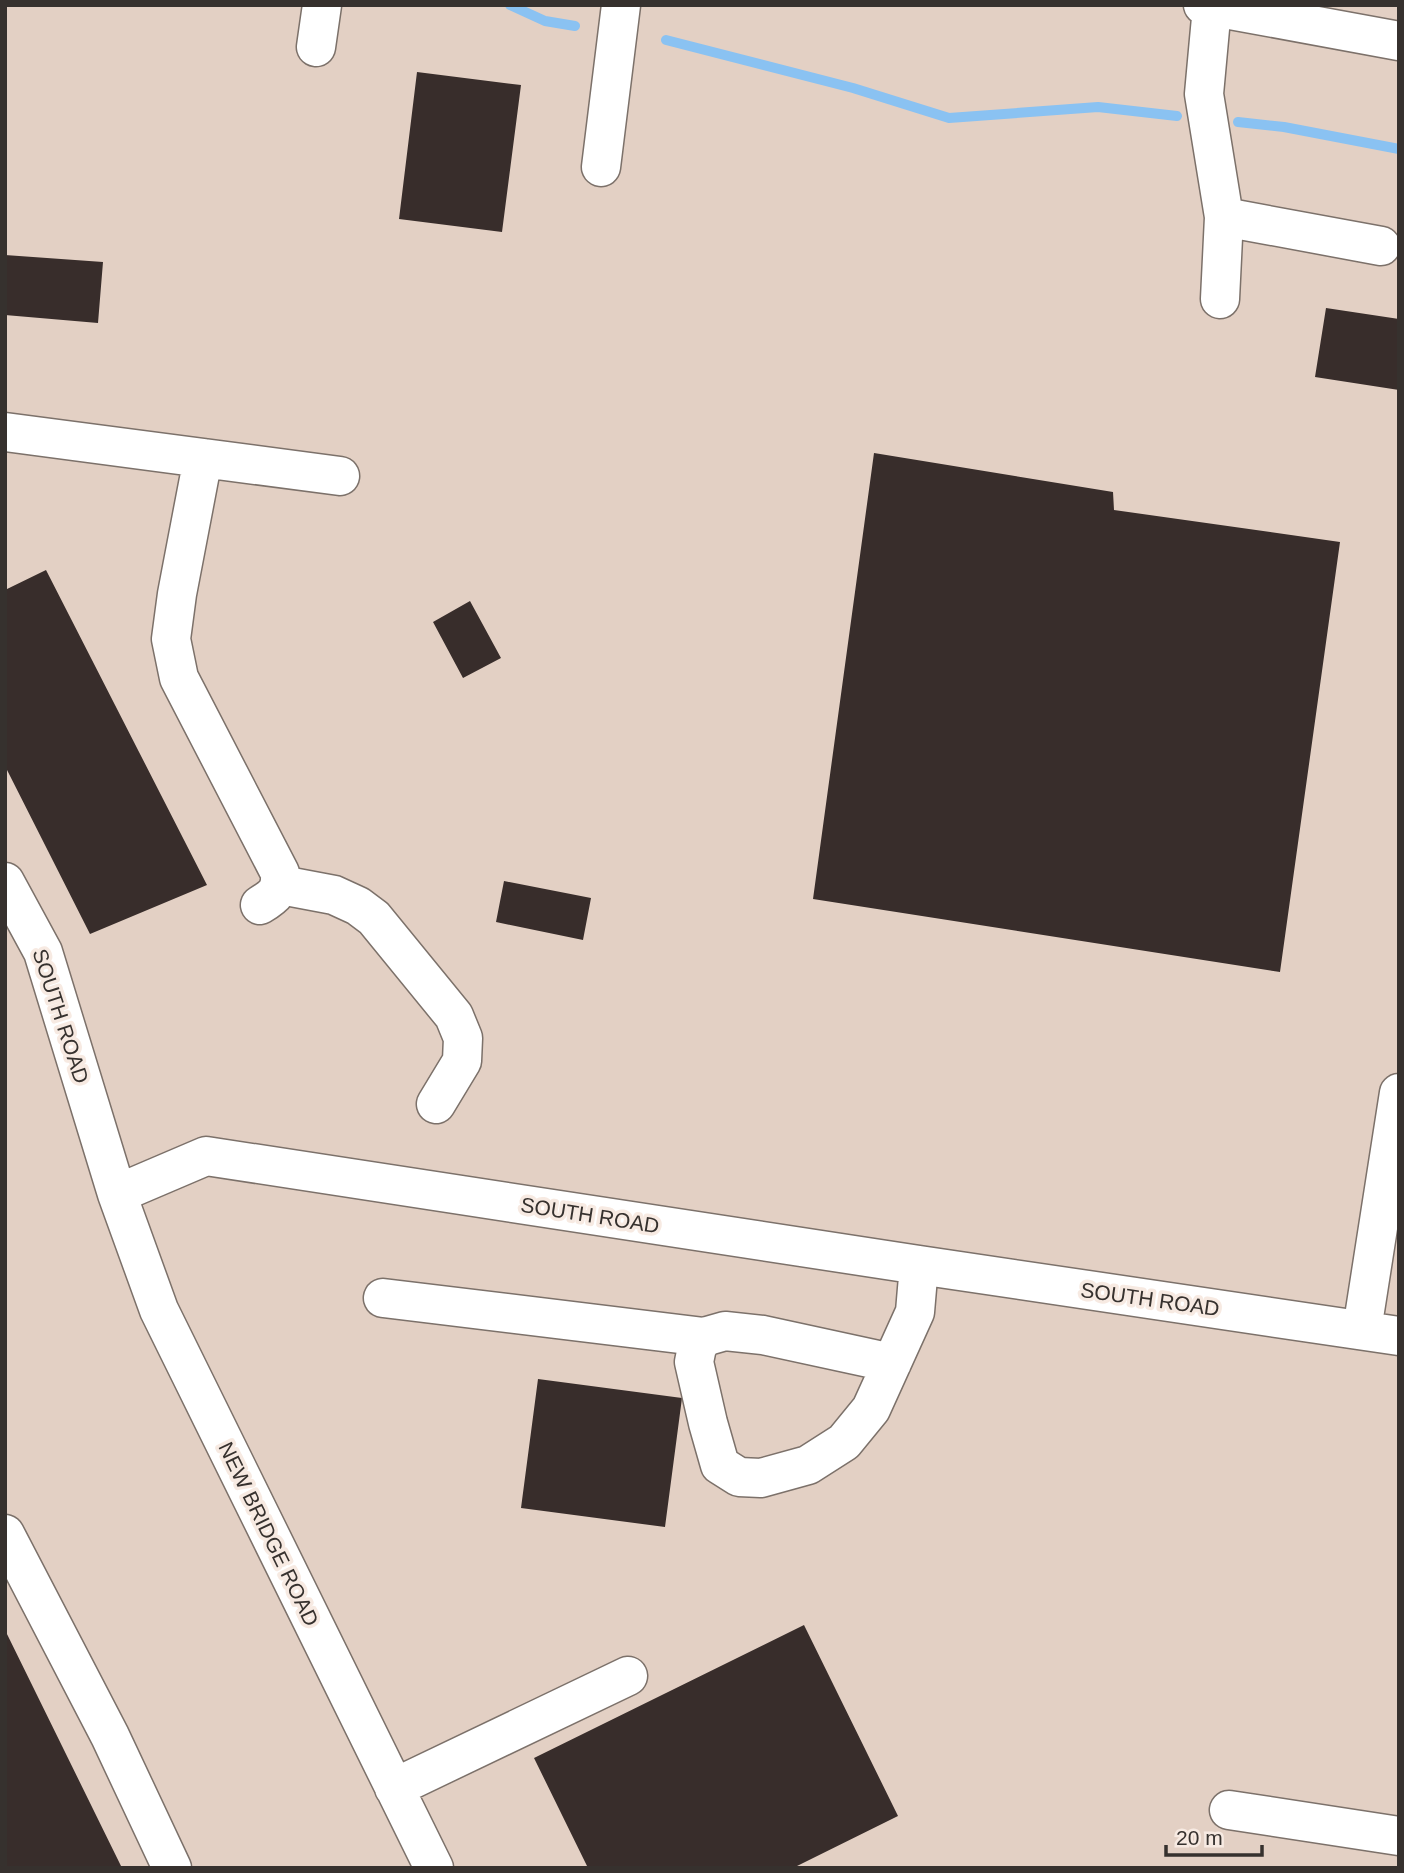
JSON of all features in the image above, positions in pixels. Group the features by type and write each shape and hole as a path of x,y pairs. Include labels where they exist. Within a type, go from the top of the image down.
{"street":[{"path":"316,47 322,5"},
{"path":"601,167 621,5"},
{"path":"1220,299 1224,217 1204,94 1207,6 1399,41"},
{"path":"1224,217 1381,246"},
{"path":"5,432 340,476"},
{"path":"203,458 171,639 179,678 280,873 270,895 334,895 366,912 374,918 454,1016 463,1038 462,1061 436,1104"},
{"name":"SOUTH ROAD","path":"5,882 43,952 117,1194 206,1156 1399,1336"},
{"path":"1362,1330 1399,1093"},
{"name":"NEW BRIDGE ROAD","path":"117,1194 159,1310 434,1868"},
{"path":"704,1337 697,1347 694,1362 720,1465 738,1477 761,1478 808,1465 844,1442 871,1409 915,1311 919,1265"},
{"path":"383,1298 704,1337 725,1331 763,1335 892,1363"},
{"path":"5,1534 110,1736 172,1868"},
{"path":"394,1788 628,1676"},
{"path":"1229,1810 1399,1836"}],"shaded area":[{"path":"5,5 1399,5 1399,1868 5,1868"}],"building":[{"path":"417,72 521,85 502,232 399,219"},
{"path":"5,255 103,262 98,323 5,315"},
{"path":"1326,308 1399,319 1399,390 1315,377"},
{"path":"874,453 1113,492 1114,510 1340,542 1280,972 813,899"},
{"path":"46,570 207,885 90,934 5,766 5,590"},
{"path":"470,601 501,658 463,678 433,622"},
{"path":"504,881 591,898 583,940 496,922"},
{"path":"538,1379 682,1398 665,1527 521,1508"},
{"path":"804,1625 898,1816 793,1868 588,1868 534,1758"},
{"path":"5,1630 122,1868 5,1868"}],"waterway":[{"path":"510,5 545,21 575,26"},
{"path":"666,40 853,88 949,118 1098,107 1177,116"},
{"path":"1238,122 1284,127 1399,149"}]}
